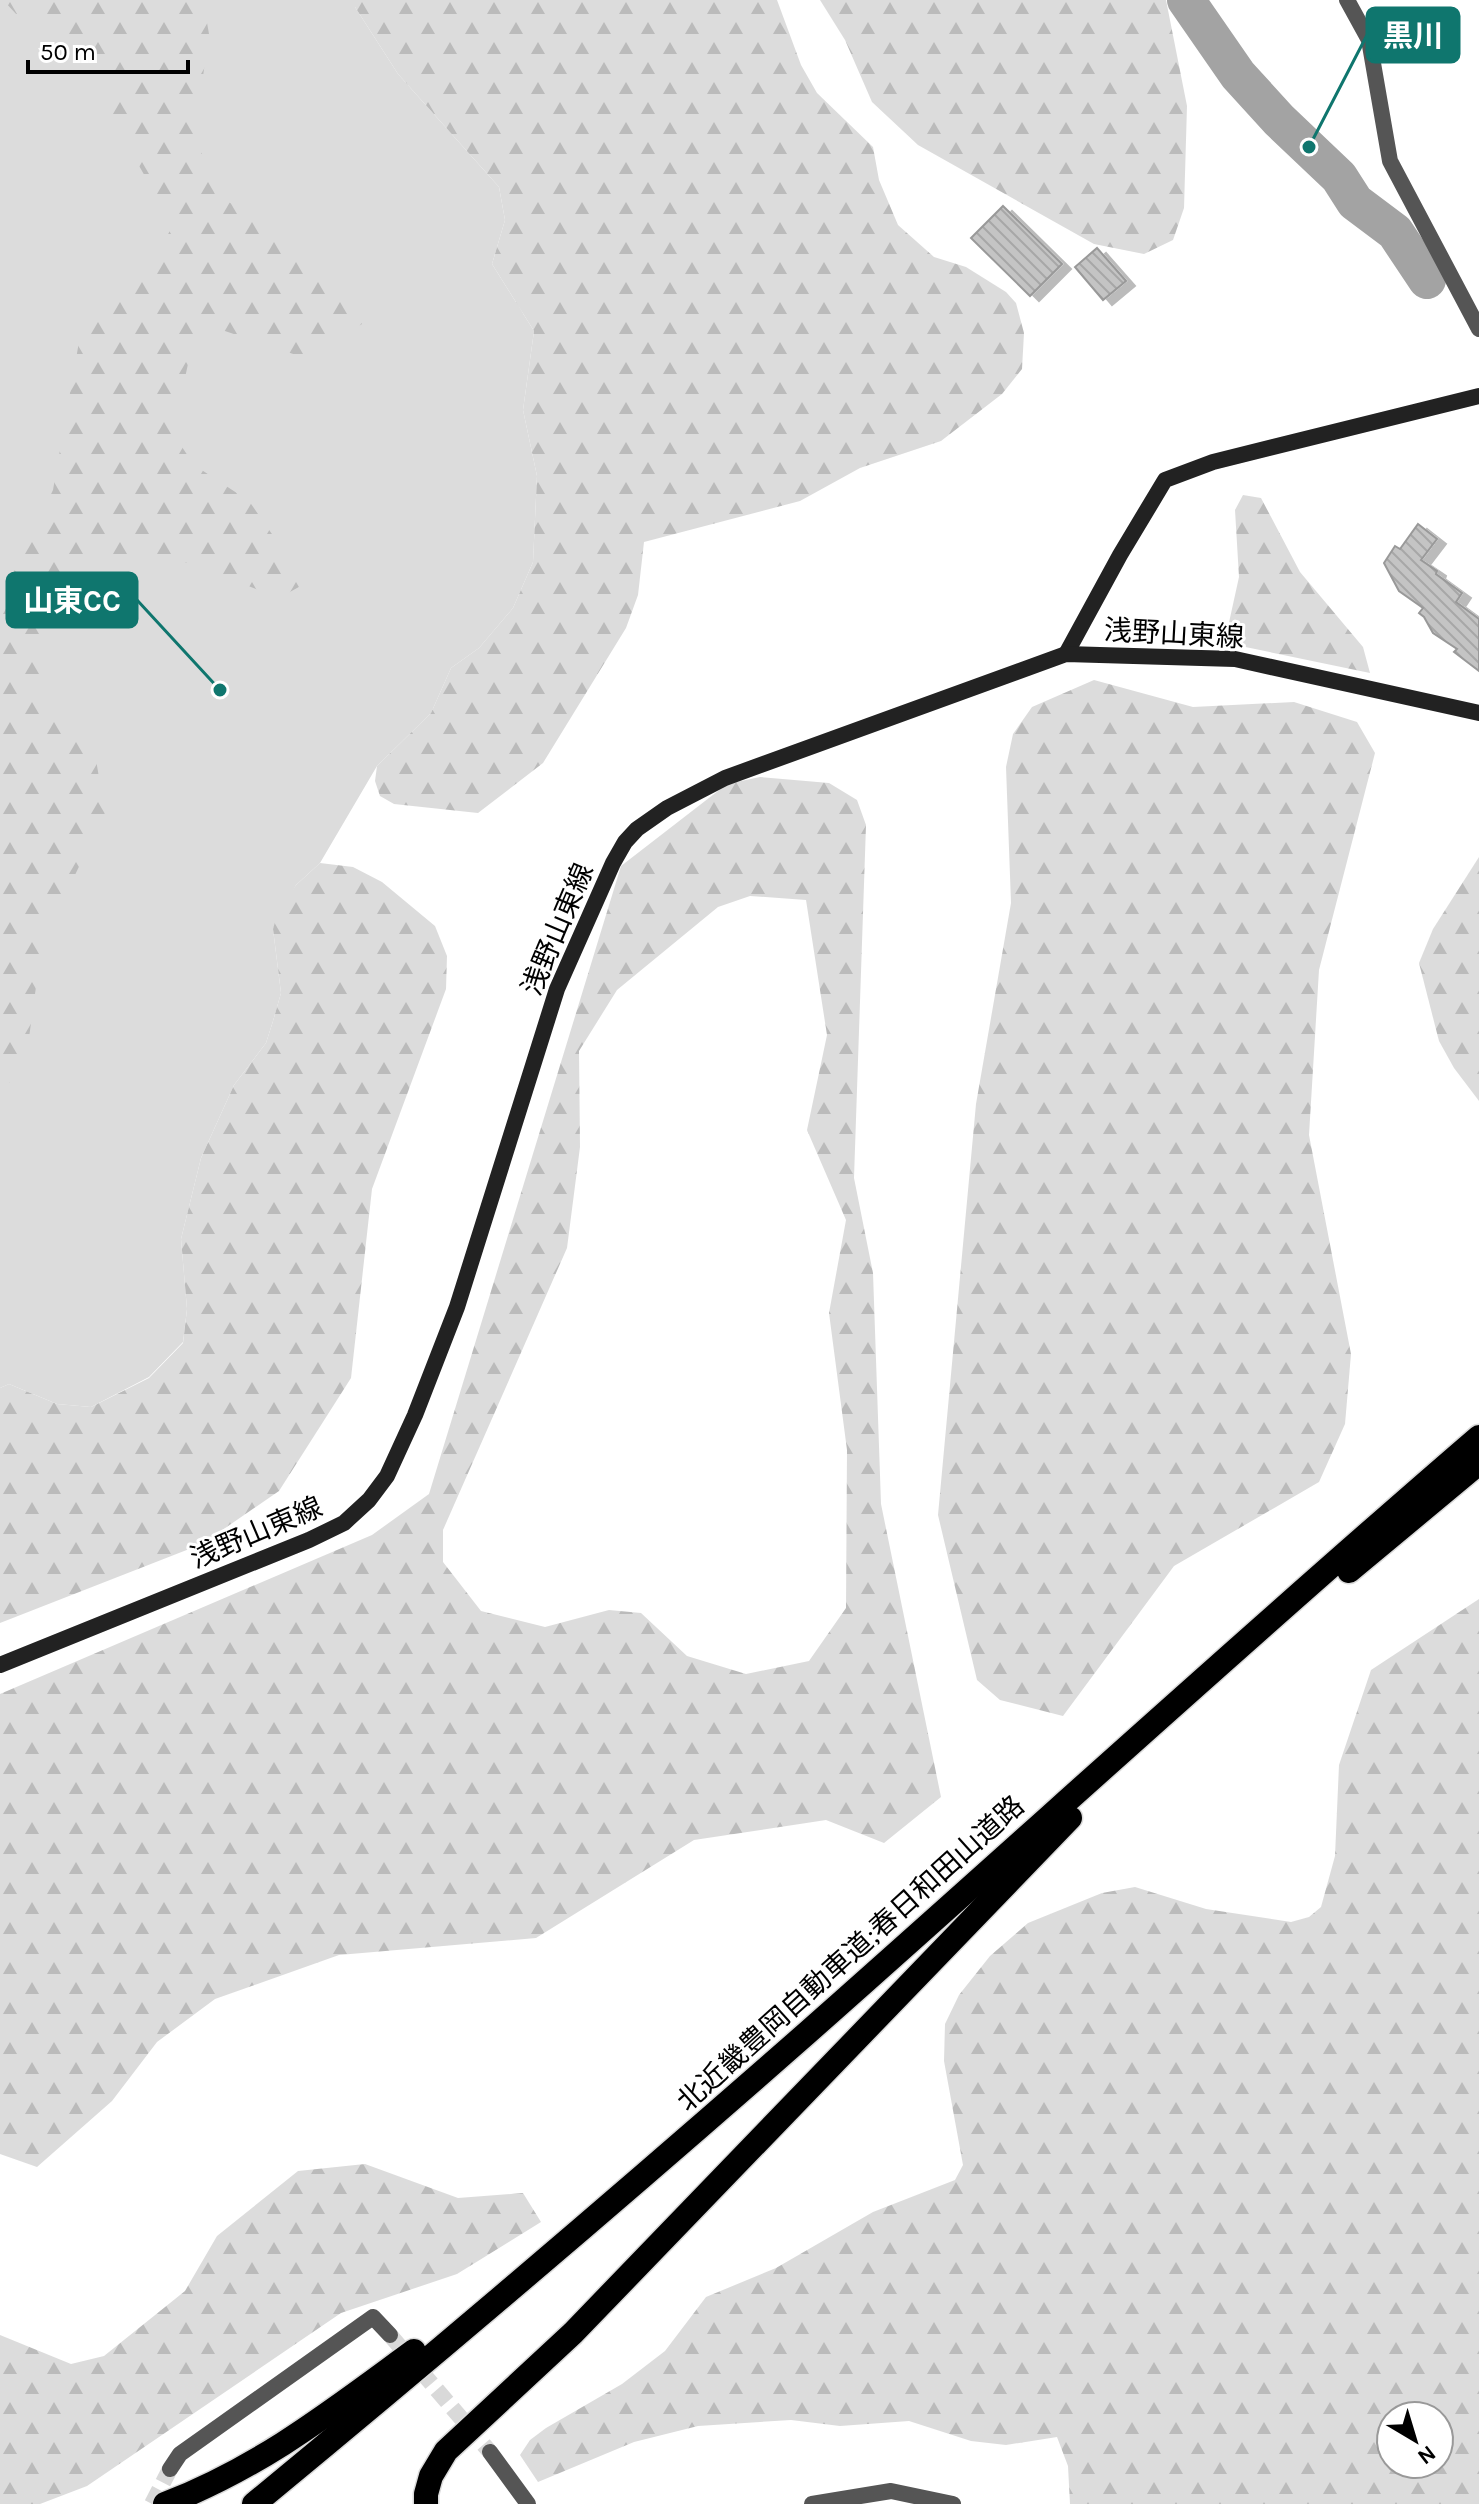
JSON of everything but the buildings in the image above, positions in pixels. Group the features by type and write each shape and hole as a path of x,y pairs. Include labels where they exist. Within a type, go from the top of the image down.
{"highway":[{"name":"北近畿豊岡自動車道;春日和田山道路","path":"254,2504 589,2222 809,2031 1343,1554 1479,1437"},
{"name":"北近畿豊岡自動車道;春日和田山道路","path":"275,2504 640,2197 1353,1567 1479,1463"},
{"path":"426,2504 431,2476 446,2451 573,2333 1070,1818"},
{"path":"165,2504 228,2477 295,2437 589,2222"}],"main road":[{"path":"1066,654 1165,480 1213,462 1479,396"},
{"name":"浅野山東線","path":"0,1665 309,1540 344,1523 369,1500 387,1476 415,1415 457,1307 557,989 625,842 637,829 667,808 725,778 1066,654 1235,659 1479,713"}],"street":[{"path":"1347,0 1369,40 1377,72 1390,161 1479,329"},
{"path":"170,2469 180,2454 193,2444 373,2317 390,2335"},
{"path":"490,2452 528,2504"},
{"path":"812,2504 891,2491 953,2504"}],"green space":[{"path":"0,0 355,0 355,7 398,74 499,187 505,220 492,264 534,331 523,410 537,476 533,562 513,608 479,648 451,668 431,713 377,766 320,863 296,885 273,929 281,993 266,1043 234,1085 201,1158 181,1239 187,1309 183,1342 149,1377 91,1407 57,1404 9,1384 0,1388"},
{"path":"3,0 203,0 209,34 195,133 215,194 300,244 362,324 308,359 219,329 192,345 179,406 176,438 194,465 249,501 306,583 279,598 190,563 96,559 41,640 47,703 94,748 105,813 42,943 24,1074 0,1088 0,601 53,490 83,319 157,255 173,225 111,117 101,58 78,37 18,16"},
{"path":"355,0 777,0 801,65 817,93 873,147 879,180 898,225 934,257 966,267 1006,292 1016,303 1024,333 1022,369 1002,394 941,441 860,468 800,501 644,542 638,595 626,628 543,763 478,813 394,804 380,796 375,781 377,766 431,713 451,668 479,648 513,608 533,562 537,476 523,410 534,331 492,264 505,220 499,187 398,74 355,7"},
{"path":"820,0 1166,0 1187,106 1184,208 1173,240 1144,254 1094,244 918,145 872,102 845,40"},
{"path":"1243,495 1261,498 1300,572 1363,647 1370,673 1231,644 1228,627 1239,577 1235,510"},
{"path":"1094,680 1193,707 1294,702 1357,722 1375,753 1319,970 1309,1135 1351,1354 1345,1424 1319,1482 1174,1566 1063,1716 1000,1700 977,1680 938,1515 976,1104 1011,903 1006,767 1013,734 1032,707"},
{"path":"760,777 829,783 857,800 866,825 854,1178 873,1273 881,1504 941,1797 884,1843 826,1820 694,1840 536,1938 339,1955 215,1999 157,2042 112,2101 37,2167 0,2154 0,1694 372,1535 429,1494 621,866 727,784","holes":["750,896 806,900 827,1035 807,1130 846,1220 829,1313 847,1450 846,1608 809,1661 746,1674 687,1656 641,1613 609,1610 545,1627 481,1611 443,1562 443,1530 567,1248 580,1147 579,1051 617,990 718,907"]},
{"path":"1479,857 1479,1101 1454,1068 1439,1041 1419,963 1433,929"},
{"path":"320,863 353,867 382,882 435,926 447,956 446,989 372,1189 351,1378 279,1491 202,1544 0,1623 0,1388 9,1384 57,1404 91,1407 149,1378 183,1343 187,1309 181,1239 201,1158 234,1085 266,1043 273,1021 281,993 273,929 278,912 296,885"},
{"path":"1479,1599 1479,2504 1070,2504 1068,2466 1057,2437 1006,2445 971,2441 909,2421 840,2426 791,2420 698,2426 634,2442 538,2482 520,2455 530,2440 622,2384 665,2351 706,2297 776,2268 873,2212 955,2180 963,2165 944,2061 945,2024 959,1995 990,1956 1028,1923 1102,1893 1135,1887 1206,1909 1291,1922 1309,1917 1321,1907 1335,1856 1339,1765 1371,1670"},
{"path":"365,2164 458,2198 523,2193 541,2222 457,2274 341,2313 87,2486 40,2504 0,2504 0,2335 71,2364 104,2356 185,2291 217,2236 298,2171"}],"waterway":[{"path":"1186,0 1238,75 1279,120 1339,177 1355,202 1395,232 1427,280"}],"tunnel":[{"path":"390,2335 490,2452"},
{"path":"152,2504 170,2469"}],"place":[{"name":"黒川","path":"1309,147"},
{"name":"山東CC","path":"220,690"}]}
